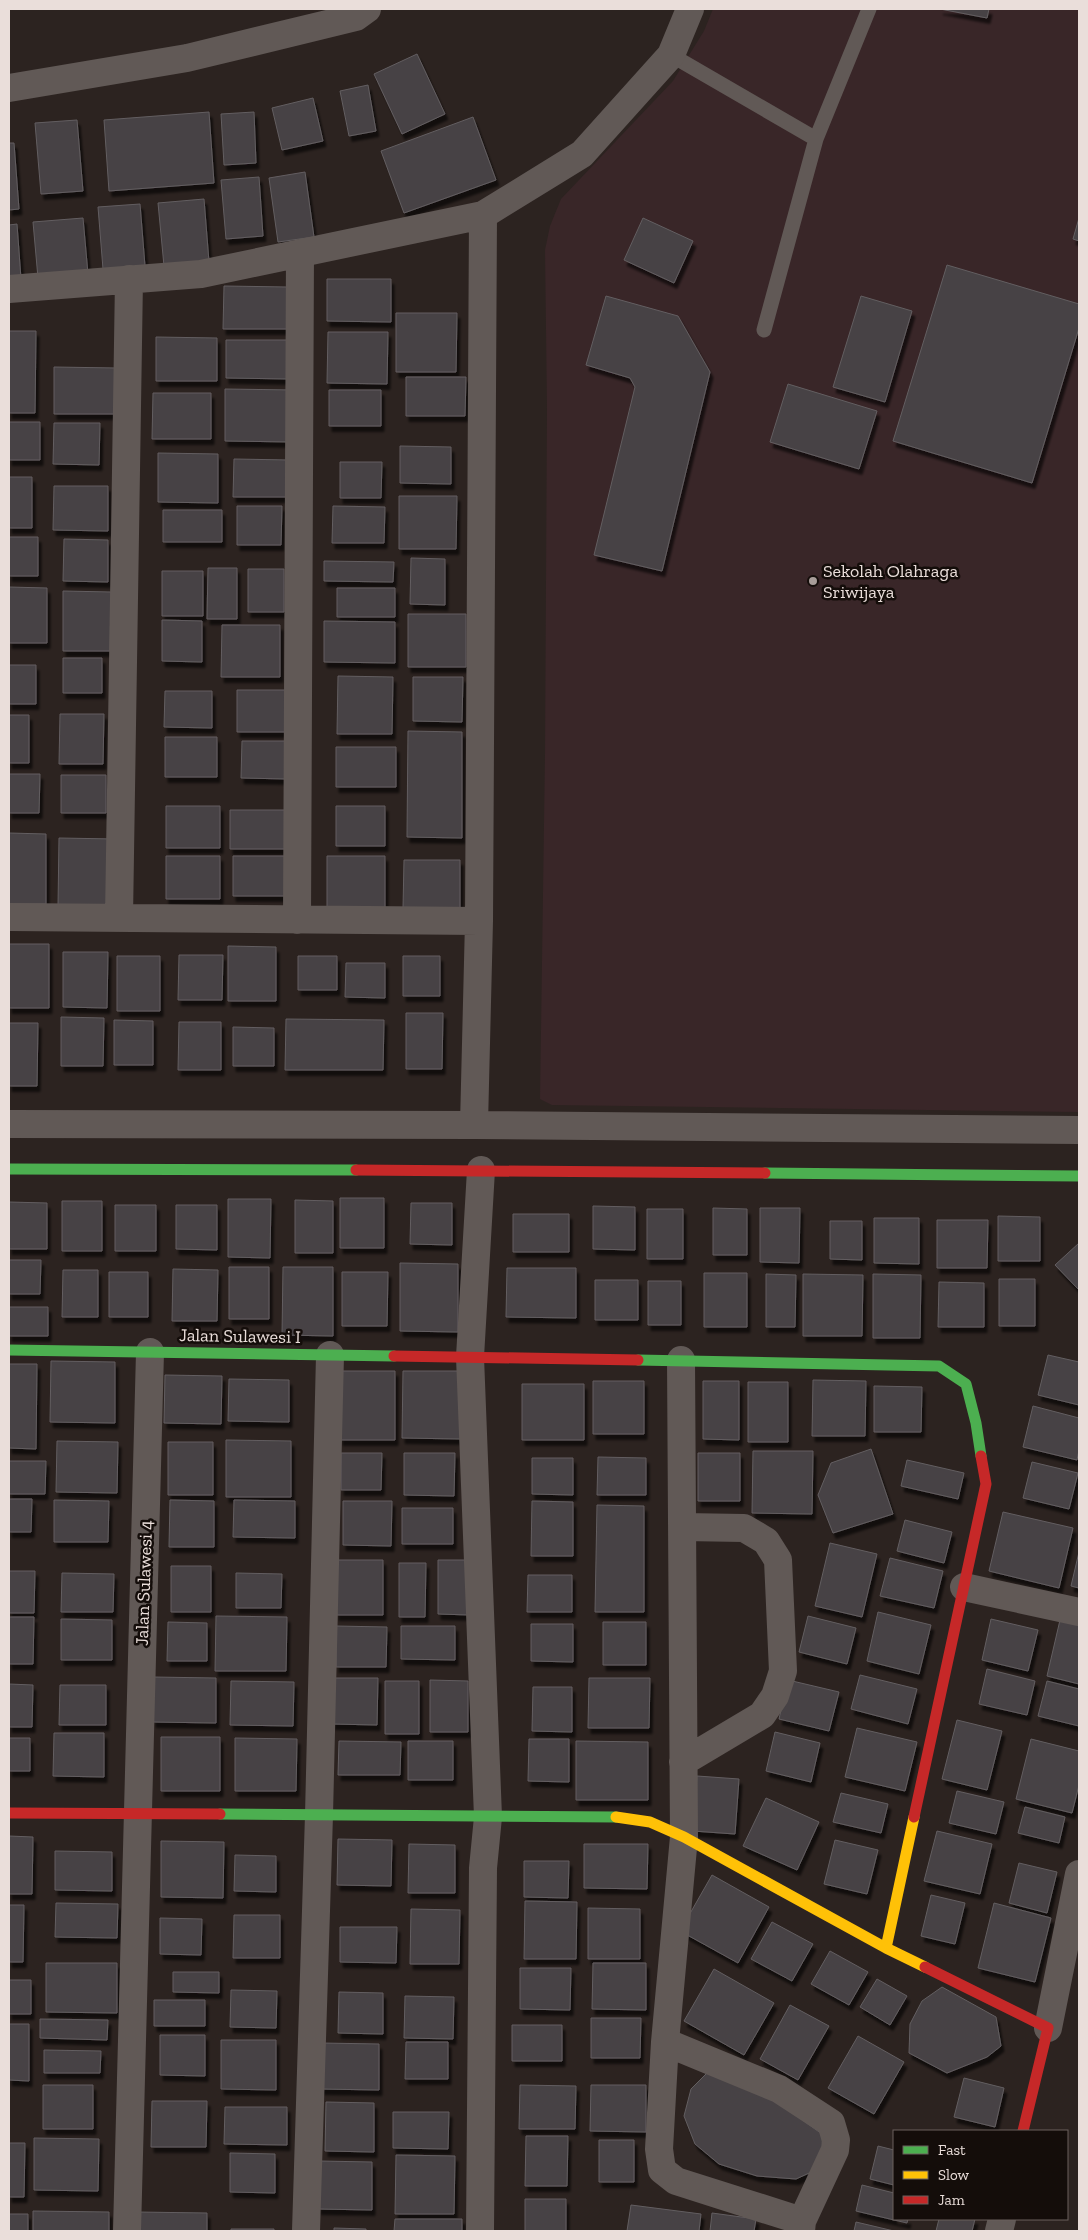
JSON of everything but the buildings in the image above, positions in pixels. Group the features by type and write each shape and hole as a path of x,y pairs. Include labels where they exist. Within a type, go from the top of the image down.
{"street":[{"path":"9,88 187,58 356,17 367,9"},
{"path":"9,290 201,274 482,215 582,154 671,55 690,9"},
{"path":"474,1125 479,921 482,215"},
{"path":"297,920 300,253"},
{"path":"119,918 129,280"},
{"path":"9,917 479,921"},
{"path":"9,1124 474,1125 1079,1130"},
{"path":"9,1170 156,1168 1079,1176"},
{"path":"480,2231 483,1868 488,1816 470,1357 481,1170"},
{"name":"Jalan Sulawesi I","path":"9,1350 682,1360 939,1366 966,1384 976,1423 986,1484 886,1948"},
{"name":"Jalan Sulawesi 4","path":"127,2231 150,1352"},
{"path":"306,2231 320,1815 330,1355"},
{"path":"665,2042 779,2089 831,2123 836,2140 835,2150 801,2226 676,2180 662,2170 659,2149 665,2042 684,1837 682,1360"},
{"path":"683,1526 744,1528 766,1541 778,1560 783,1671 775,1696 762,1715 684,1762"},
{"path":"964,1588 1079,1612"},
{"path":"9,1813 613,1816 650,1822 684,1837 886,1948 1048,2028"},
{"path":"1023,2130 1048,2028 1079,1874"}],"lane":[{"path":"764,330 816,139 869,9"},
{"path":"671,55 816,139"}],"shaded area":[{"name":"Sekolah Olahraga Sriwijaya","path":"713,9 1079,9 1079,1112 552,1105 540,1099 545,755 547,407 545,250 550,226 561,199 673,81 704,31"}],"traffic: fast":[{"path":"9,1169 356,1170"},
{"path":"765,1173 1079,1176"},
{"path":"9,1350 394,1356"},
{"path":"638,1360 939,1366 966,1384 976,1423 981,1456"},
{"path":"220,1814 616,1817"}],"traffic: slow":[{"path":"616,1817 650,1822 684,1837 886,1948 925,1967"},
{"path":"886,1948 914,1817"}],"traffic: jam":[{"path":"356,1170 765,1173"},
{"path":"394,1356 638,1360"},
{"path":"914,1817 986,1484 981,1456"},
{"path":"9,1813 220,1814"},
{"path":"925,1967 1048,2028 1023,2130"}],"place":[{"name":"Sekolah Olahraga Sriwijaya","path":"813,581"}]}
